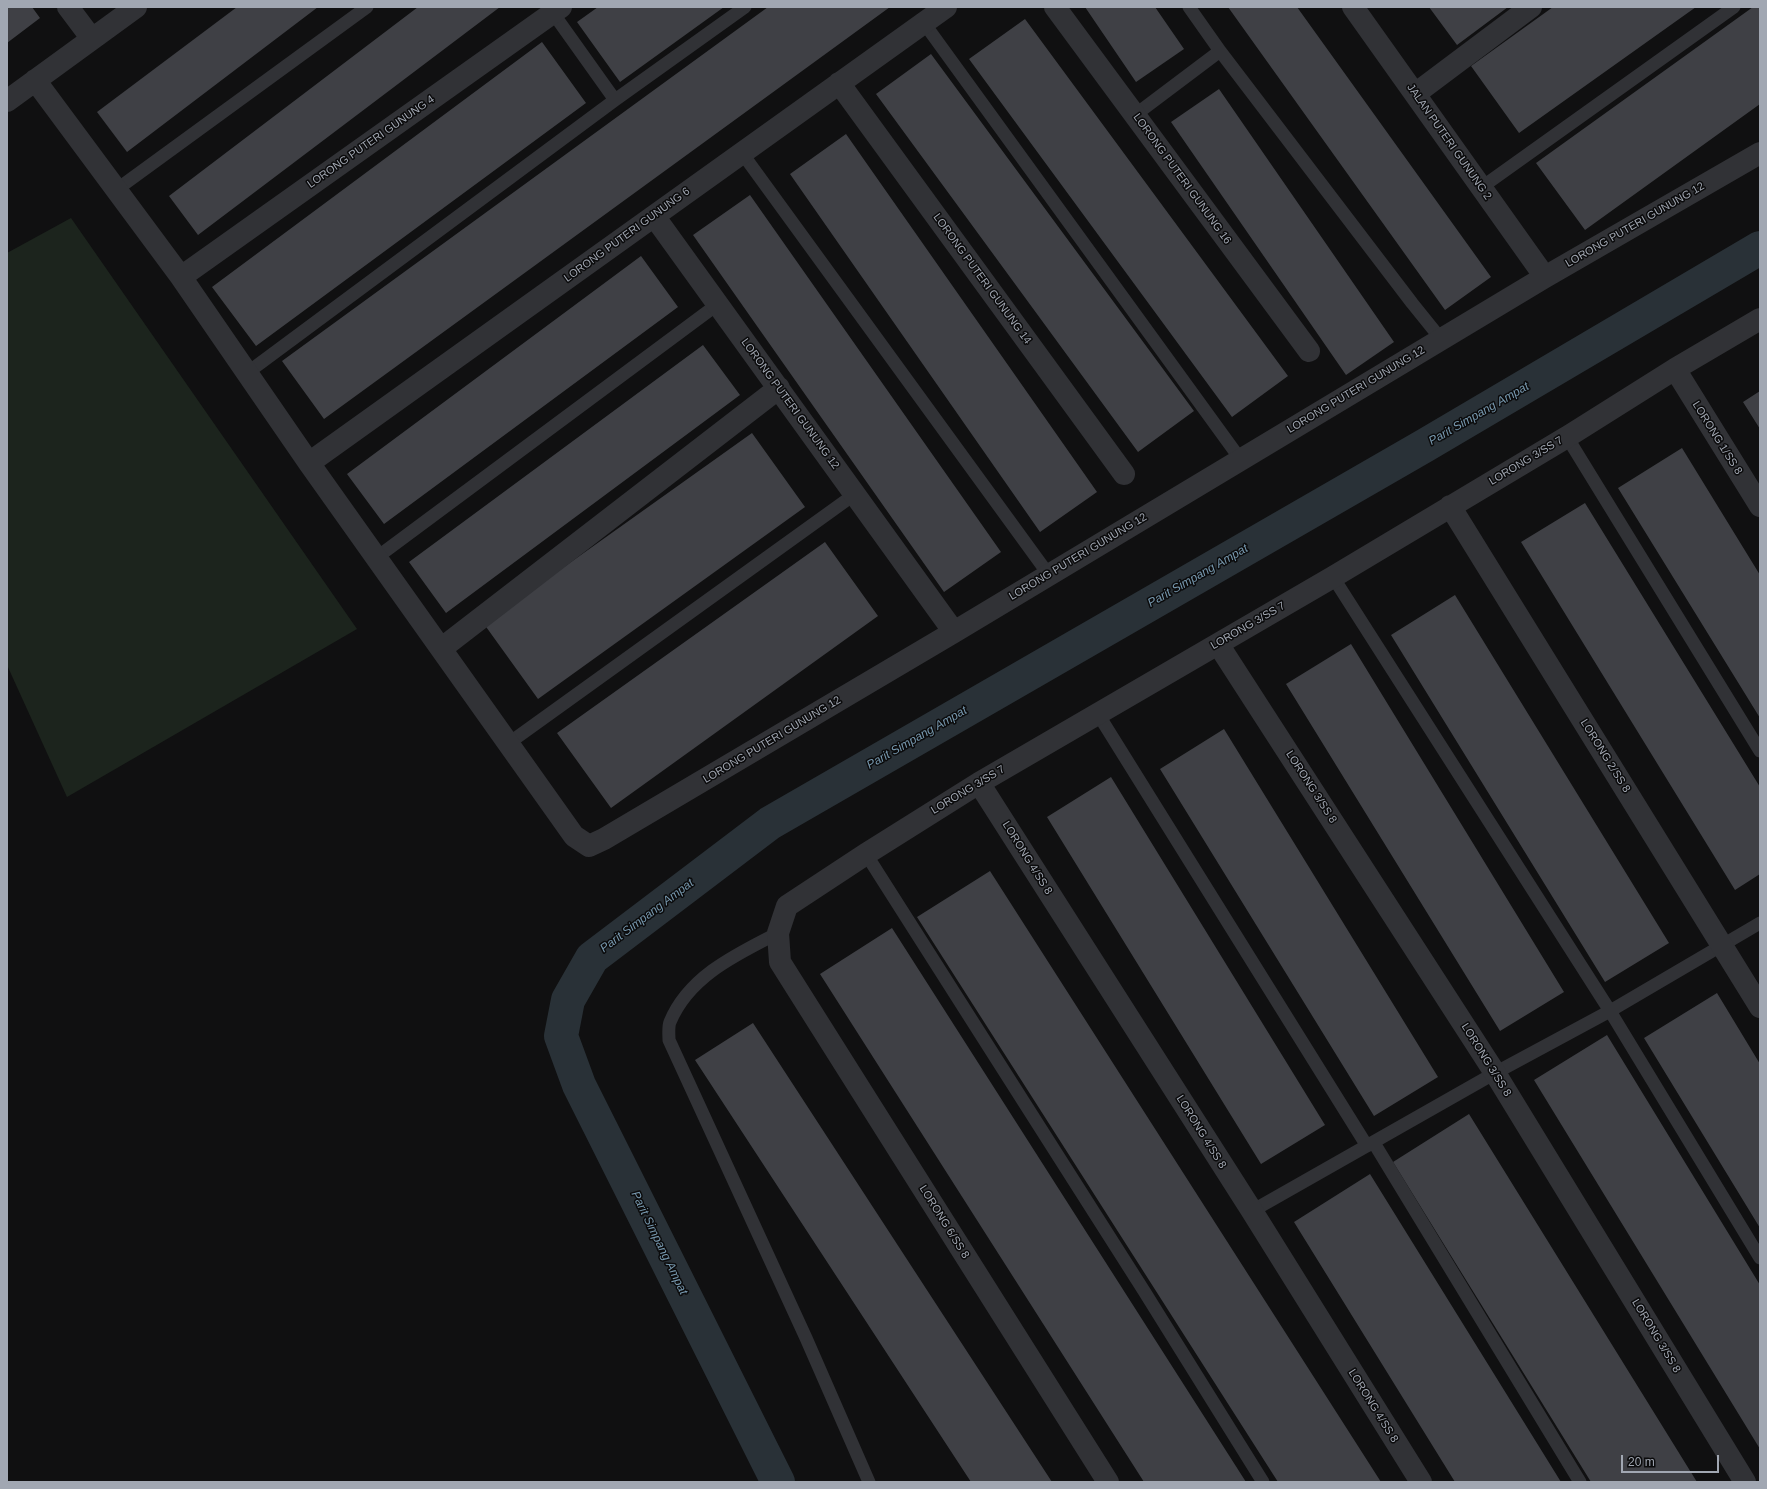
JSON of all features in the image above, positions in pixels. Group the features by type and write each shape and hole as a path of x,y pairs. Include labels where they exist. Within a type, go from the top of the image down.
{"street":[{"path":"68,7 92,39"},
{"path":"7,101 136,7"},
{"name":"LORONG PUTERI GUNUNG 6","path":"309,463 946,7"},
{"name":"LORONG PUTERI GUNUNG 16","path":"1055,7 1309,351"},
{"name":"JALAN PUTERI GUNUNG 2","path":"1353,7 1545,277"},
{"path":"1415,94 1531,7"},
{"name":"LORONG PUTERI GUNUNG 4","path":"181,277 557,10"},
{"path":"35,80 181,277 309,463 509,743"},
{"name":"LORONG PUTERI GUNUNG 14","path":"839,83 1124,474"},
{"name":"LORONG PUTERI GUNUNG 12","path":"509,743 574,836 589,846 604,839 954,632 1545,277 1760,153"},
{"name":"LORONG PUTERI GUNUNG 12","path":"654,216 954,632"},
{"name":"LORONG 3/SS 7","path":"780,962 778,933 787,906 866,854 979,783 1333,577 1760,319"},
{"name":"LORONG 1/SS 8","path":"1675,369 1760,506"},
{"path":"442,648 779,388"},
{"name":"LORONG 2/SS 8","path":"1450,506 1760,1007"},
{"name":"LORONG 3/SS 8","path":"1218,644 1495,1073 1745,1482"},
{"name":"LORONG 4/SS 8","path":"979,783 1252,1211 1421,1482"},
{"name":"LORONG 6/SS 8","path":"780,962 1108,1482"}],"lane":[{"path":"116,190 367,7"},
{"path":"247,373 615,100 745,7"},
{"path":"1188,7 1412,303 1441,339"},
{"path":"1482,187 1734,7"},
{"path":"557,10 615,100"},
{"path":"924,23 1241,460"},
{"path":"1135,115 1220,51"},
{"path":"742,153 1048,575"},
{"path":"376,558 718,304"},
{"path":"1567,437 1760,752"},
{"path":"509,743 855,494"},
{"path":"1333,577 1610,1011 1760,1258"},
{"path":"1098,714 1370,1144 1580,1482"},
{"path":"866,854 1144,1291 1262,1482"},
{"path":"1252,1211 1495,1073 1610,1011 1760,923"},
{"path":"778,933 734,955 701,979 684,999 670,1023 669,1040 803,1331 869,1482"}],"shaded area":[{"path":"71,218 357,629 67,797 7,665 7,253"}],"building":[{"path":"7,7 32,7 40,18 7,43"},
{"path":"237,7 318,7 127,152 97,112"},
{"path":"418,7 500,7 198,235 169,196"},
{"path":"598,7 724,7 620,82 577,22"},
{"path":"768,7 890,7 324,419 282,361"},
{"path":"1085,7 1155,7 1184,49 1136,82"},
{"path":"1228,7 1297,7 1491,277 1445,310"},
{"path":"1429,7 1508,7 1457,45"},
{"path":"1553,7 1696,7 1519,133 1471,66"},
{"path":"1753,7 1760,7 1760,104 1585,230 1536,163"},
{"path":"1025,19 1288,376 1232,417 969,59"},
{"path":"542,42 586,103 256,346 212,287"},
{"path":"931,54 1194,411 1138,452 876,94"},
{"path":"1219,89 1394,342 1346,375 1171,122"},
{"path":"846,134 1097,492 1040,532 790,174"},
{"path":"750,195 1001,552 944,592 693,235"},
{"path":"641,256 678,307 384,524 347,474"},
{"path":"703,345 740,395 446,613 409,562"},
{"path":"1760,391 1760,429 1743,402"},
{"path":"752,433 805,507 538,699 484,624"},
{"path":"1682,448 1760,575 1760,718 1618,488"},
{"path":"1585,503 1760,787 1760,874 1735,890 1521,542"},
{"path":"825,542 878,616 611,808 557,733"},
{"path":"1455,595 1669,943 1605,982 1391,635"},
{"path":"1351,644 1564,992 1500,1031 1286,684"},
{"path":"1224,729 1438,1077 1374,1116 1160,769"},
{"path":"1111,777 1325,1125 1261,1164 1047,817"},
{"path":"990,871 1381,1482 1278,1482 917,917"},
{"path":"892,928 1246,1482 1144,1482 820,974"},
{"path":"1717,993 1760,1064 1760,1228 1644,1038"},
{"path":"753,1023 1052,1482 971,1482 695,1060"},
{"path":"1607,1035 1760,1285 1760,1449 1534,1080"},
{"path":"1469,1114 1697,1482 1591,1482 1393,1162"},
{"path":"1370,1174 1561,1482 1455,1482 1294,1222"}],"waterway":[{"name":"Parit Simpang Ampat","path":"778,1482 579,1085 561,1036 568,1000 592,958 770,823 1424,446 1760,248"}]}
